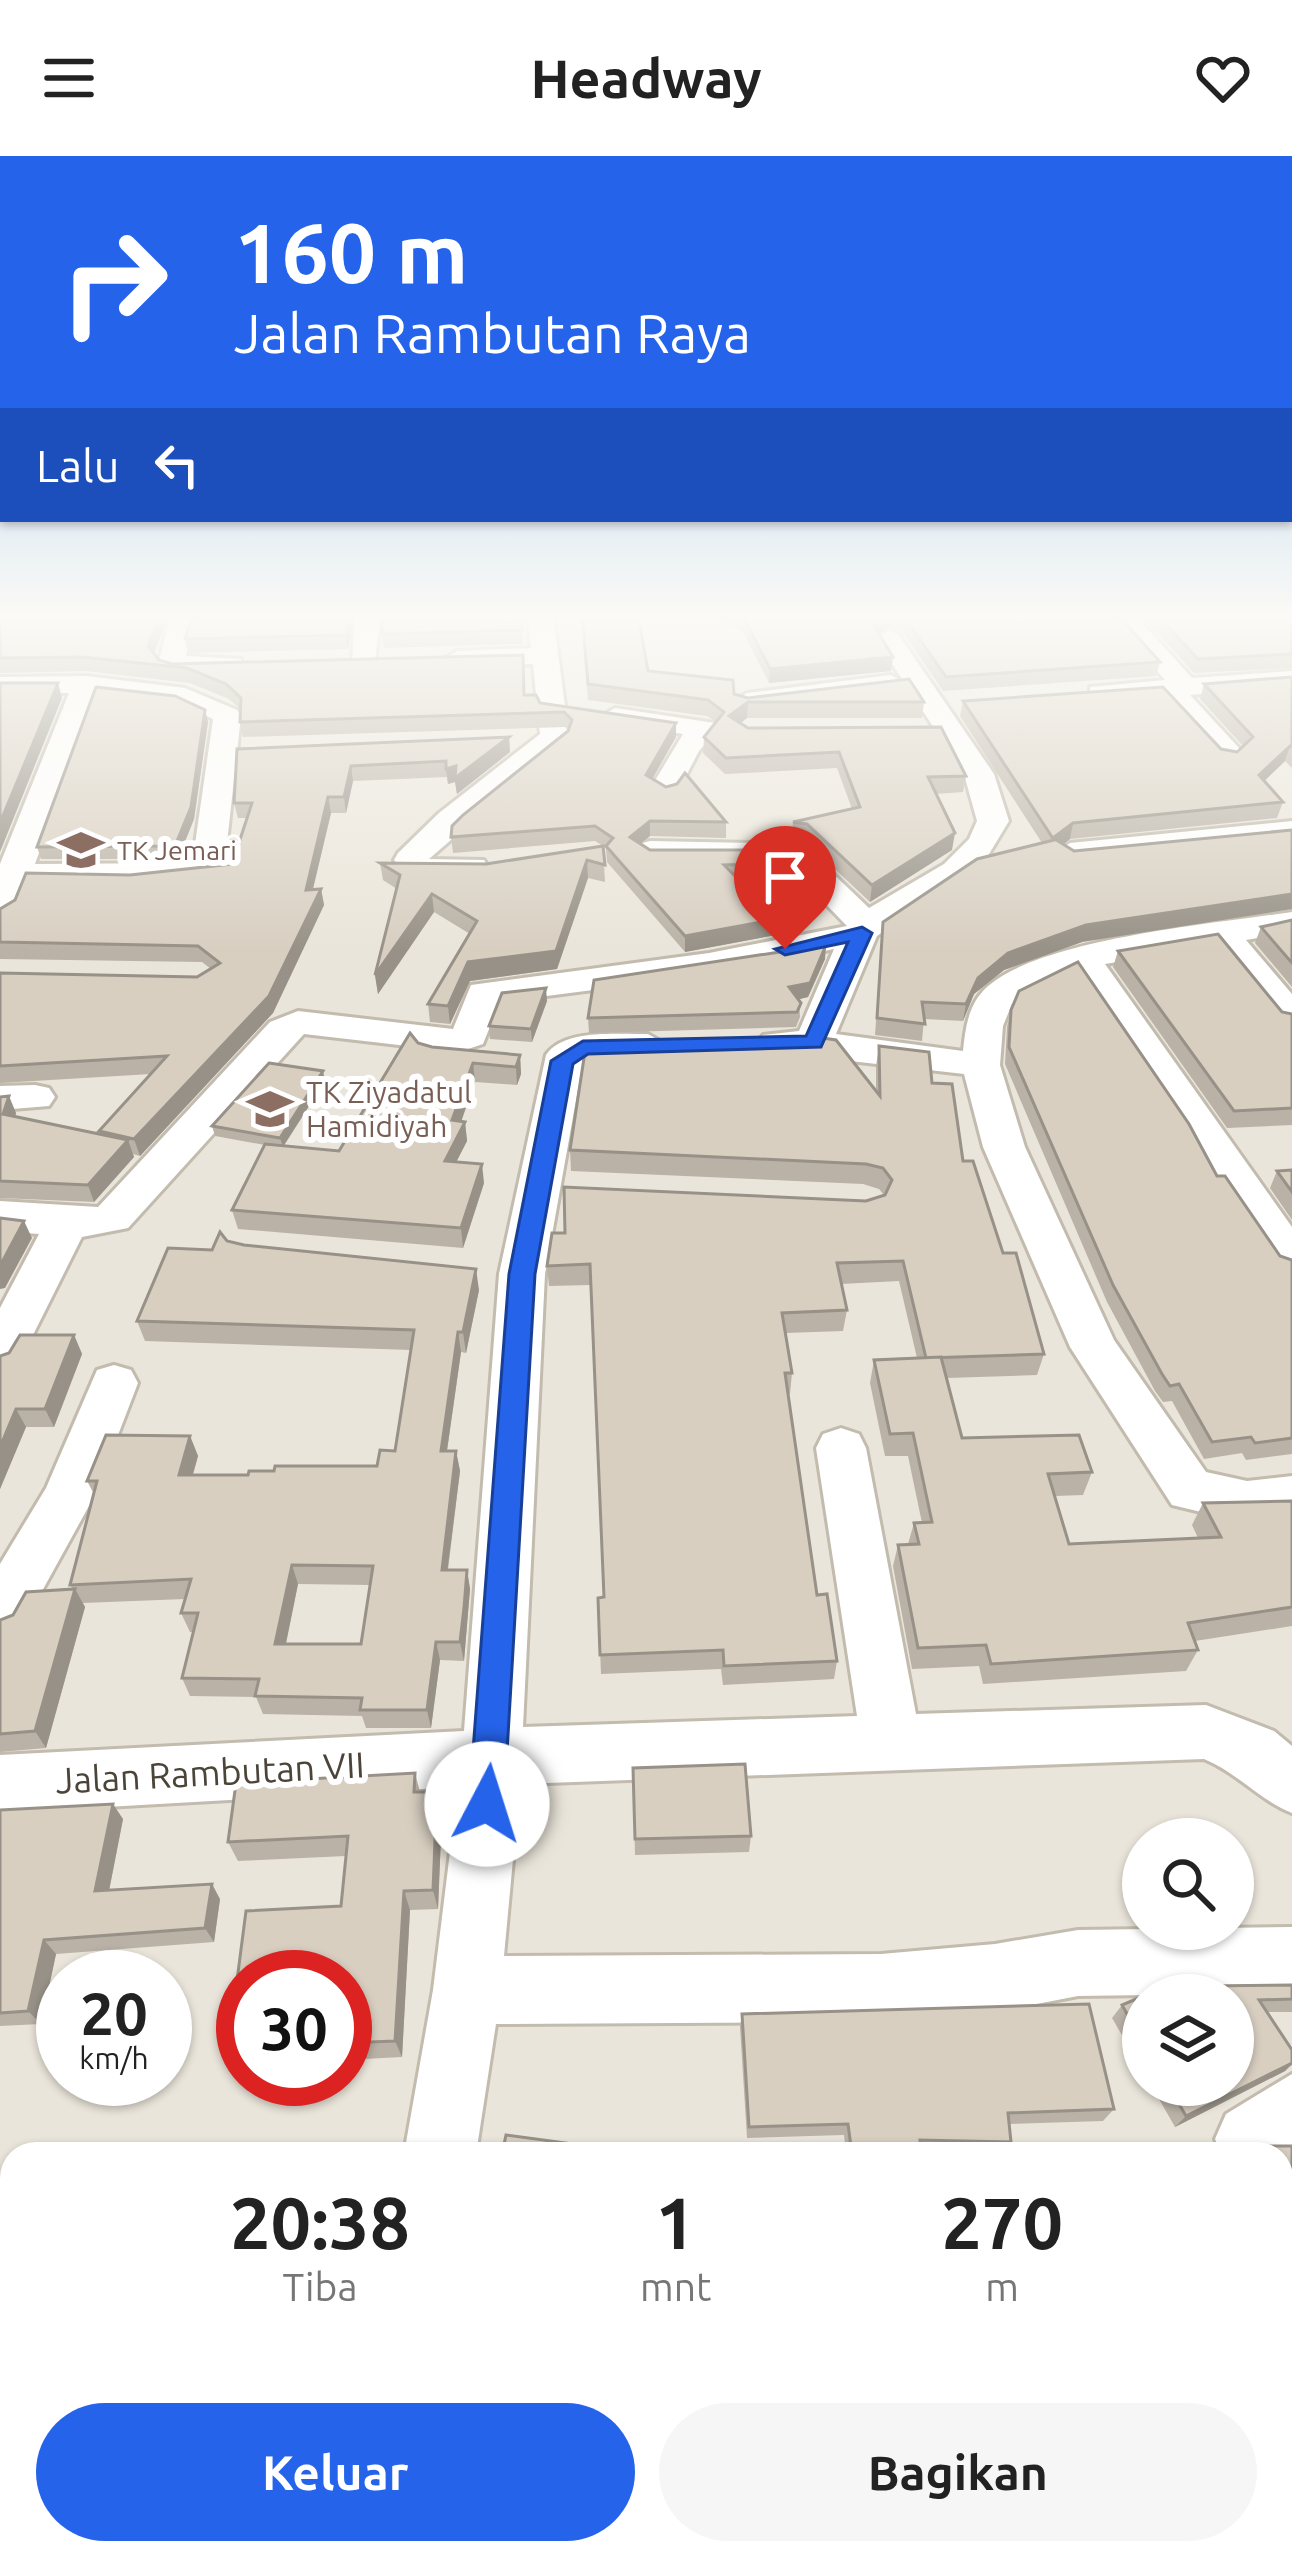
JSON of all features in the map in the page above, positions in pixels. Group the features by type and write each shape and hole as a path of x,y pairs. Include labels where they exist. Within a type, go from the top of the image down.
{"street":[{"path":"0,914 9,874 69,726"},
{"path":"9,874 197,871 209,861 236,752 230,726"},
{"path":"508,739 543,726"},
{"path":"502,864 422,870 410,860 558,726"},
{"path":"664,789 686,747 705,729 675,726"},
{"path":"0,1216 67,1222 113,1218 283,1030 298,1022 459,1041 470,1036 484,993 709,964 864,930 963,866 989,836 994,810 988,792 946,726"},
{"path":"1208,726 1230,755"},
{"path":"1070,853 1292,831"},
{"path":"650,851 791,851 864,930"},
{"path":"1292,922 1082,957 1045,970 996,999 984,1026 981,1065 1004,1147 1094,1347 1190,1490 1247,1502 1292,1497"},
{"path":"814,1042 864,930"},
{"path":"1221,932 1292,1018"},
{"path":"1082,957 1292,1260"},
{"path":"742,1043 814,1042 981,1065"},
{"path":"395,1047 531,1059 583,1048 694,1044"},
{"path":"442,2142 467,1990 492,1757 503,1272 559,1190 531,1059"},
{"path":"0,1354 67,1222"},
{"path":"0,1615 69,1495 114,1384"},
{"path":"841,1448 891,1742"},
{"name":"Jalan Rambutan VII","path":"0,1784 492,1757 1206,1732 1253,1751 1292,1784"},
{"path":"467,1990 881,1988 1078,1963 1292,1960"}],"shaded area":[{"path":"0,726 1292,726 1292,2142 0,2142"}],"building":[{"path":"0,726 40,726 0,823"},
{"path":"81,726 203,726 191,807 175,846 37,847"},
{"path":"570,726 674,726 646,775 666,787 677,784 685,773 726,822 650,821 630,837 650,850 749,850 761,864 724,865 778,919 685,936 606,846 613,838 595,826 451,837 452,826 463,815"},
{"path":"713,726 941,727 966,776 928,777 955,833 872,885 807,824 793,822 860,807 839,752 726,758 704,737"},
{"path":"980,726 1200,726 1221,749 1237,752 1253,737 1243,726 1292,726 1292,747 1259,775 1283,802 1073,823 1053,838 1074,851 1292,830 1292,894 1086,925 1008,953 978,978 966,1004 922,1002 925,1024 877,1018 883,922 977,859 1054,840"},
{"path":"509,737 455,778 456,766 446,769 446,761 351,766 344,797 328,797 306,890 321,889 269,996 134,1139 99,1131 167,1056 0,1066 0,973 197,977 220,963 198,946 0,942 0,909 15,900 26,873 130,875 232,864 252,803 234,803 237,749"},
{"path":"603,846 605,865 587,860 556,951 468,962 448,1006 428,1004 477,921 432,894 375,975 400,875 380,863 486,864"},
{"path":"1292,920 1292,963 1261,927"},
{"path":"1218,934 1282,1012 1292,1014 1292,1108 1234,1111 1118,951"},
{"path":"826,945 810,983 789,987 801,1003 797,1012 588,1018 594,980"},
{"path":"1078,962 1189,1124 1217,1176 1225,1176 1280,1256 1292,1260 1292,1438 1212,1442 1179,1384 1170,1386 1162,1374 1113,1285 1009,1047 1011,1010 1019,991"},
{"path":"546,988 531,1029 489,1026 502,993"},
{"path":"410,1033 418,1043 432,1047 520,1055 516,1067 473,1063 452,1120 465,1122 445,1161 482,1164 461,1228 232,1210 265,1144 339,1151"},
{"path":"836,1040 880,1096 879,1046 929,1052 932,1083 952,1084 963,1161 973,1161 1003,1253 1016,1253 1044,1354 926,1358 903,1261 837,1263 847,1310 782,1313 792,1373 785,1373 817,1595 827,1594 837,1661 724,1666 723,1650 600,1655 598,1598 604,1597 590,1264 547,1266 552,1233 565,1233 564,1187 866,1201 885,1195 892,1180 883,1168 866,1164 570,1150 586,1045"},
{"name":"TK Ziyadatul Hamidiyah","path":"269,1063 323,1071 280,1138 212,1126"},
{"path":"9,1096 3,1114 128,1140 88,1185 0,1181 0,1097"},
{"path":"1292,1170 1292,1192 1277,1171"},
{"path":"0,1218 24,1221 0,1266"},
{"path":"220,1232 227,1241 244,1245 476,1269 463,1332 458,1332 441,1451 456,1451 442,1570 467,1570 464,1608 460,1642 436,1642 427,1710 360,1710 362,1698 255,1696 259,1679 182,1678 198,1613 181,1613 191,1579 70,1585 97,1481 87,1481 106,1435 190,1436 179,1475 248,1475 249,1471 274,1471 275,1466 377,1466 380,1450 395,1451 414,1330 137,1321 168,1248 212,1250","holes":["292,1565 373,1566 361,1644 275,1644"]},
{"path":"20,1335 74,1335 45,1409 16,1409 0,1447 0,1356 9,1353"},
{"path":"941,1357 962,1438 1079,1435 1092,1472 1048,1474 1069,1544 1221,1537 1203,1503 1292,1501 1292,1607 1188,1623 1198,1650 991,1664 986,1645 918,1648 898,1545 919,1544 914,1523 932,1522 913,1433 890,1434 874,1360"},
{"path":"75,1589 35,1731 0,1734 0,1620 13,1615 26,1592"},
{"path":"745,1764 751,1836 635,1839 633,1768"},
{"path":"415,1773 414,1792 437,1792 433,1890 404,1891 395,2041 372,2042 372,1950 241,1950 246,1911 341,1906 348,1836 228,1842 236,1783"},
{"path":"113,1804 95,1891 212,1884 205,1928 44,1940 42,1950 36,1950 28,2011 0,2013 0,1810"},
{"path":"1254,1985 1292,1985 1292,1999 1259,2000 1292,2050 1292,2063 1254,2082"},
{"path":"1089,2004 1114,2109 1008,2113 1011,2142 850,2142 848,2124 749,2127 742,2014"},
{"path":"1180,2106 1206,2106 1186,2116"},
{"path":"506,2135 558,2142 505,2142"}],"place":[{"name":"TK Jemari","path":"81,850"},
{"name":"TK Ziyadatul Hamidiyah","path":"270,1109"}],"route":[{"path":"487,1804 522,1274 562,1061 572,1050 583,1048 814,1042 862,933 785,949"}]}
